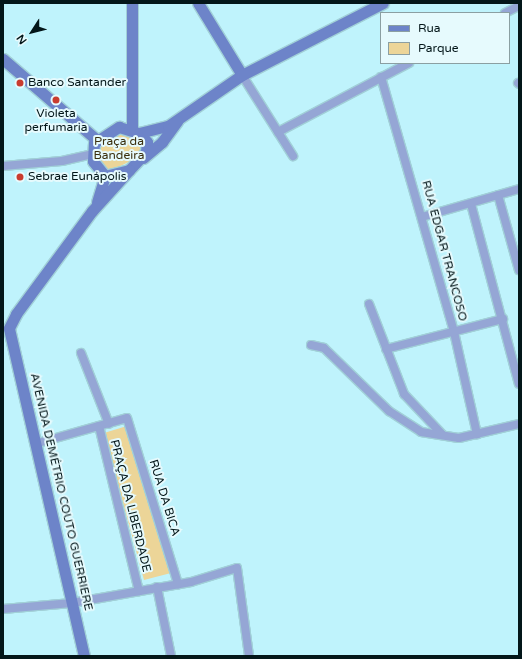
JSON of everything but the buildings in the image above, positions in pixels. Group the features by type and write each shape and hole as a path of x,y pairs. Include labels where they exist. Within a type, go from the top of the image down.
{"main road":[{"path":"132,3 136,131 147,146 142,159"},
{"path":"198,3 242,75"},
{"path":"105,176 95,166 92,154 97,140 113,129 136,131 160,130 178,121 242,75 383,3"},
{"path":"3,59 97,140"},
{"path":"5,334 16,314 92,211 129,170 162,142 178,121"},
{"path":"105,176 129,170"},
{"path":"92,211 105,176"},
{"name":"AVENIDA DEMÉTRIO COUTO GUERRIERE","path":"5,334 38,443 84,656"}],"street":[{"path":"507,12 519,6"},
{"path":"278,132 406,64"},
{"path":"242,75 293,156"},
{"name":"RUA EDGAR TRANCOSO","path":"381,77 454,332 477,434"},
{"path":"3,166 62,161 92,154"},
{"path":"422,216 471,204 519,189"},
{"path":"498,195 519,270"},
{"path":"471,204 519,384"},
{"path":"368,304 404,394 442,434"},
{"path":"386,349 502,320"},
{"path":"311,345 324,348 401,420 421,432 442,434 459,438 519,424"},
{"path":"38,443 109,424 81,353"},
{"name":"RUA DA BICA","path":"109,424 127,418 178,584"},
{"name":"PRAÇA DA LIBERDADE","path":"99,426 139,591"},
{"path":"3,609 72,603 178,584 237,568 249,656"},
{"path":"157,588 171,656"}],"green space":[{"name":"Praça da Bandeira","path":"111,132 130,132 142,148 139,157 108,172 97,162 99,146"},
{"path":"127,426 171,573 144,580 104,433"}],"place":[{"name":"Banco Santander","path":"20,83"},
{"name":"Violeta perfumaria","path":"56,100"},
{"name":"Sebrae Eunápolis","path":"20,177"}]}
